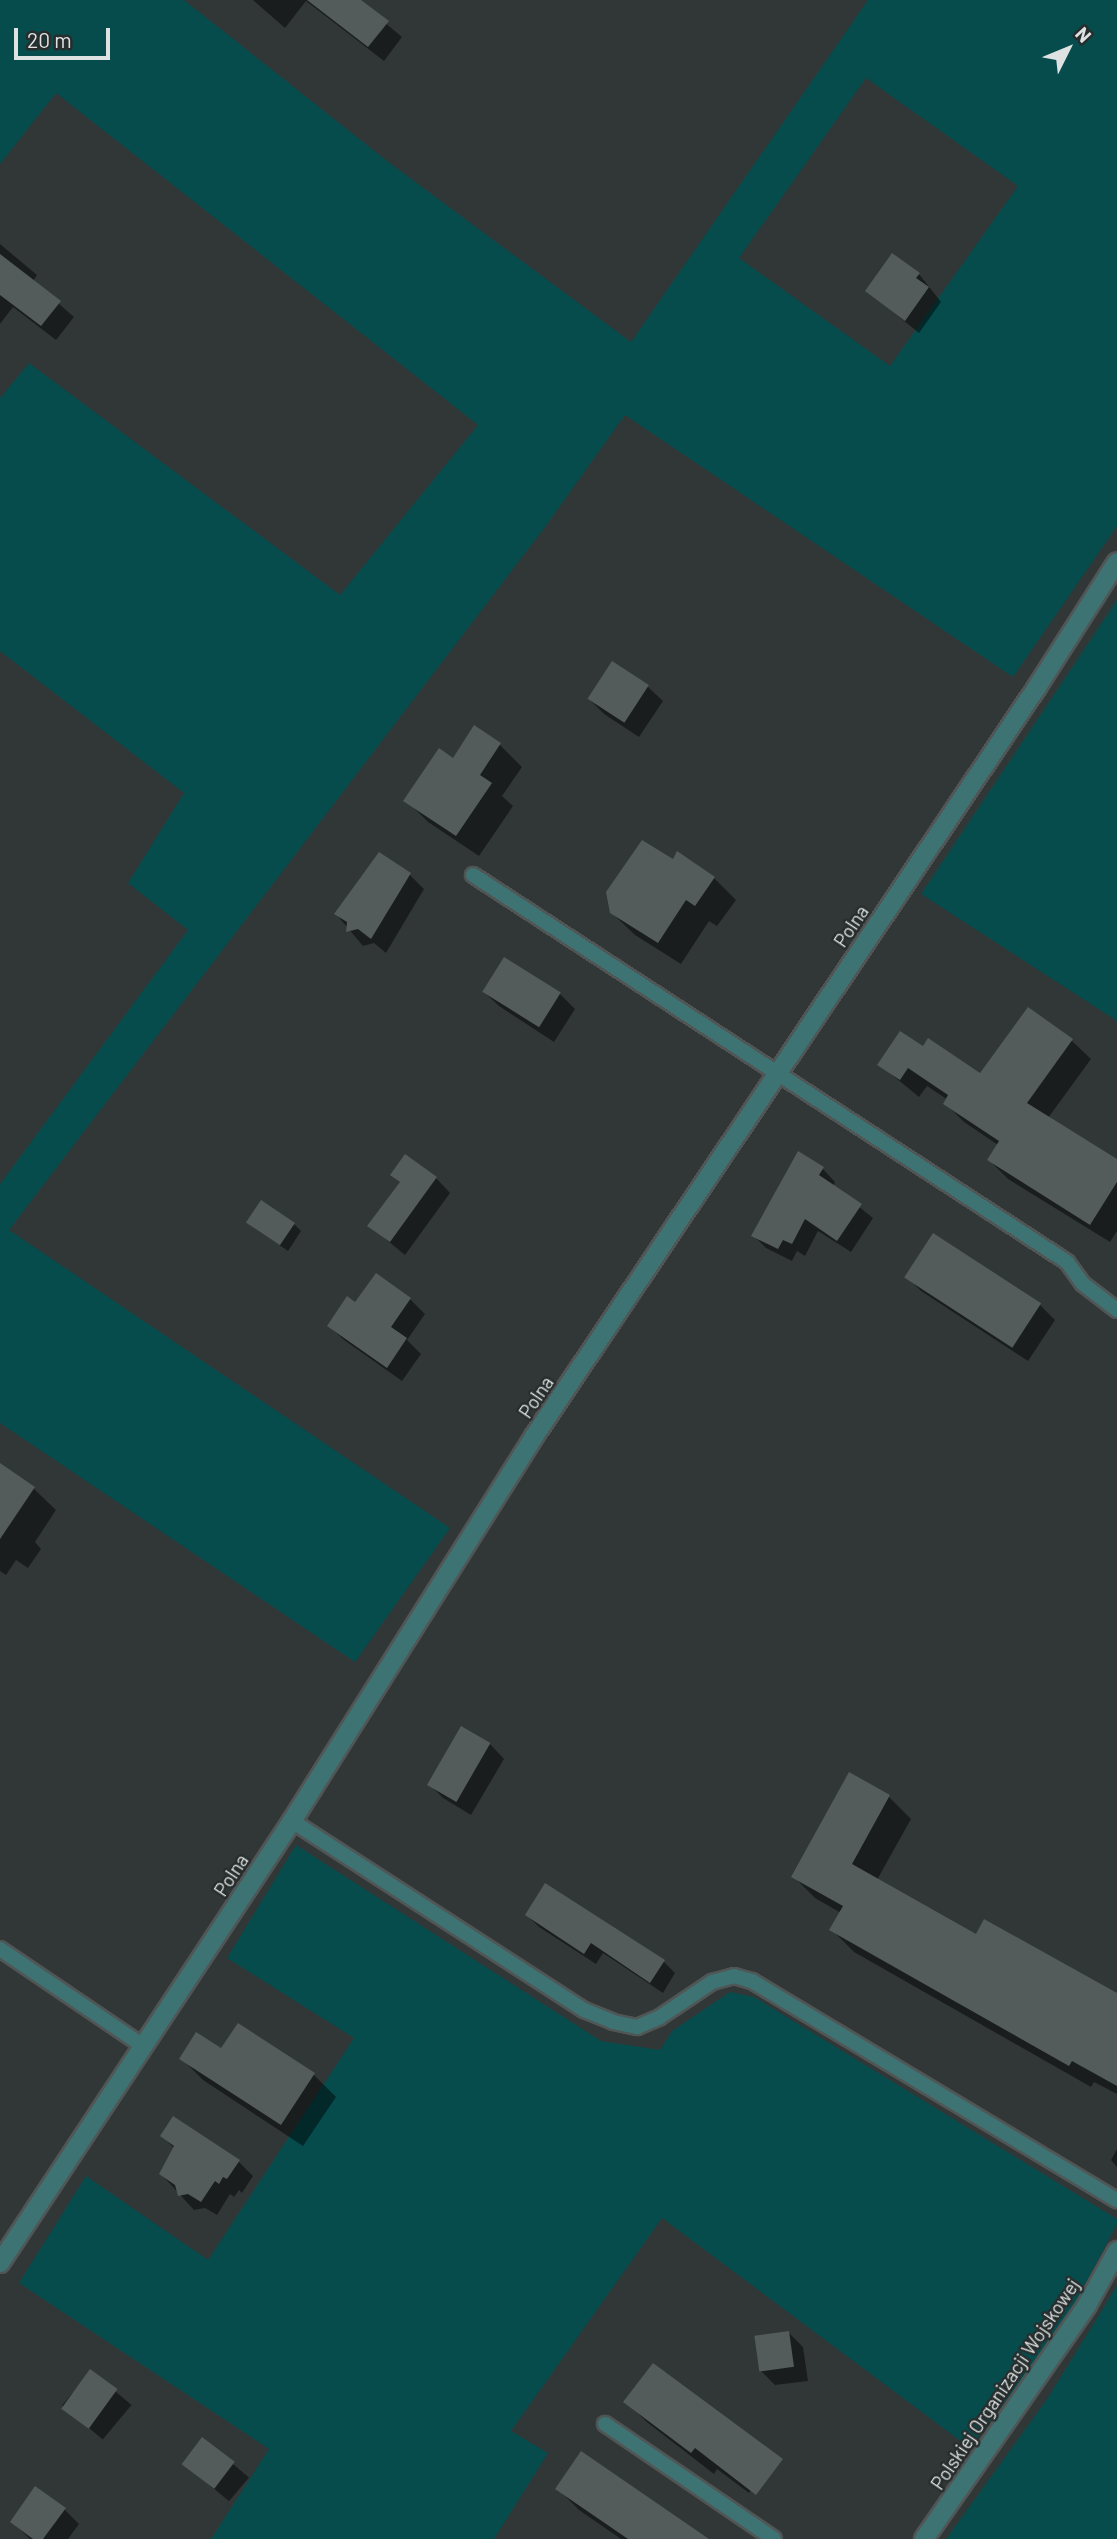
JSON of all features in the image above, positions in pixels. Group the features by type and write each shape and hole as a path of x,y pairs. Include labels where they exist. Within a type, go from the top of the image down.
{"street":[{"name":"Polna","path":"0,2263 292,1821 536,1435 1117,562"},
{"name":"Polskiej Organizacji Wojskowej","path":"924,2539 1087,2305 1117,2251"}],"lane":[{"path":"473,875 777,1075 817,1096 1067,1262 1083,1284 1115,1305"},
{"path":"292,1821 584,2010 613,2022 637,2027 660,2017 712,1982 734,1976 752,1981 1117,2200"},
{"path":"0,1949 143,2046"},
{"path":"605,2424 774,2539"}],"shaded area":[{"path":"0,0 184,0 387,161 631,342 868,0 1117,0 1117,526 1013,677 625,415 545,527 9,1230 450,1528 355,1662 0,1423 0,1184 188,930 128,883 184,793 0,651 0,398 29,363 340,595 478,425 56,93 0,164","holes":["866,78 1018,186 890,366 739,258"]},
{"path":"1117,600 1117,1021 921,894"},
{"path":"296,1845 601,2041 660,2050 672,2031 730,1992 754,1997 1117,2219 1117,2224 1065,2322 970,2448 662,2218 511,2431 548,2453 494,2539 211,2539 269,2449 19,2283 86,2176 208,2260 354,2038 227,1958"},
{"path":"1117,2286 1117,2539 946,2539 1047,2399"}],"building":[{"path":"307,0 361,0 389,21 368,47"},
{"path":"892,253 920,273 916,278 929,287 905,321 865,291"},
{"path":"0,254 61,301 41,326 0,295"},
{"path":"612,661 649,685 624,723 587,699"},
{"path":"474,725 501,743 480,775 492,783 456,836 403,801 439,748 453,758"},
{"path":"642,840 673,859 677,851 715,877 695,906 686,900 658,943 610,913 606,892"},
{"path":"379,852 411,873 371,939 358,929 346,932 347,922 334,914"},
{"path":"504,957 561,993 539,1027 482,992"},
{"path":"1028,1007 1073,1039 1027,1103 1117,1159 1117,1182 1090,1225 987,1160 999,1141 943,1104 948,1095 908,1068 900,1080 877,1065 900,1031 923,1046 928,1038 980,1073"},
{"path":"798,1151 824,1167 819,1175 862,1204 837,1241 805,1219 792,1244 783,1240 778,1249 751,1236"},
{"path":"405,1154 437,1177 390,1242 367,1226 400,1182 390,1175"},
{"path":"261,1200 295,1223 280,1245 246,1222"},
{"path":"933,1233 1041,1303 1012,1348 904,1277"},
{"path":"376,1273 411,1298 391,1327 407,1338 387,1368 327,1326 347,1296 355,1302"},
{"path":"0,1463 35,1487 0,1539"},
{"path":"461,1726 490,1743 456,1802 427,1785"},
{"path":"849,1772 890,1795 852,1864 976,1934 984,1919 1117,1993 1117,2086 1072,2061 1069,2066 829,1930 843,1906 791,1877"},
{"path":"545,1883 665,1960 650,1983 591,1943 584,1954 525,1915"},
{"path":"238,2023 315,2073 281,2125 179,2059 196,2032 221,2048"},
{"path":"173,2116 240,2160 227,2179 223,2177 219,2184 215,2181 201,2202 188,2194 178,2196 175,2185 159,2174 174,2146 160,2136"},
{"path":"789,2331 794,2367 759,2372 754,2336"},
{"path":"653,2363 783,2459 756,2495 695,2448 691,2453 623,2402"},
{"path":"90,2369 118,2389 89,2429 61,2409"},
{"path":"202,2437 235,2462 214,2489 182,2464"},
{"path":"581,2451 709,2539 628,2539 555,2489"},
{"path":"35,2486 66,2508 43,2539 33,2539 10,2522"}]}
